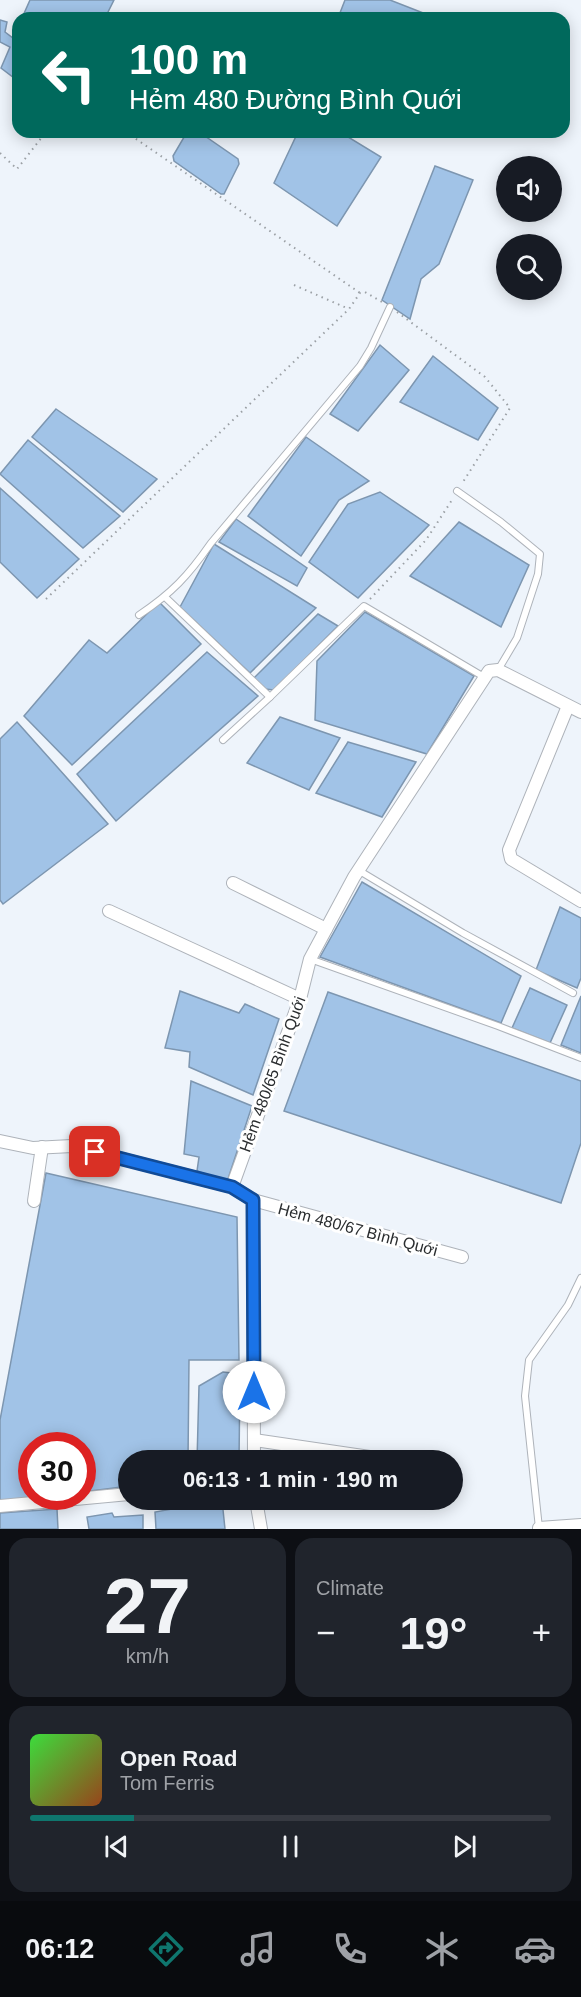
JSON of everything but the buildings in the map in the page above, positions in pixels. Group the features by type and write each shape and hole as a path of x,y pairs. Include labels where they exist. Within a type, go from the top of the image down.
{"street":[{"path":"485,678 489,671 498,670 581,712"},
{"name":"Hẻm 480/65 Bình Quới","path":"232,1187 300,999 310,959 358,870 485,678"},
{"path":"568,706 509,850 511,859 581,901"},
{"path":"233,883 326,929"},
{"path":"109,911 300,999"},
{"name":"Hẻm 480/67 Bình Quới","path":"0,1141 33,1148 72,1146 232,1187 253,1200 462,1257"},
{"path":"34,1201 42,1147"},
{"path":"253,1200 254,1450"},
{"path":"254,1440 322,1450"},
{"path":"0,1506 118,1495"},
{"path":"258,1510 261,1529"},
{"path":"539,1528 581,1525"}],"lane":[{"path":"139,615 165,597 190,573 211,543 360,366 390,307"},
{"path":"457,491 501,522 540,554 538,574 517,638 498,670"},
{"path":"165,597 270,697"},
{"path":"224,740 364,606 485,678"},
{"path":"358,870 463,933 573,993"},
{"path":"310,959 581,1058"},
{"path":"539,1528 525,1396 530,1360 568,1305 581,1278"}],"path":[{"path":"0,153 17,170 41,138"},
{"path":"135,138 360,293 365,292 390,307 485,377 510,408 426,540 364,606"},
{"path":"294,285 349,309"},
{"path":"46,598 349,309 360,293"}],"water":[{"path":"30,0 114,0 108,12 25,12"},
{"path":"345,0 390,0 421,12 340,12"},
{"path":"0,20 7,22 5,32 12,37 12,76 1,68 10,47 0,42"},
{"path":"184,138 208,138 238,159 239,164 224,194 221,194 174,161 173,156"},
{"path":"295,138 350,138 381,157 337,226 274,183"},
{"path":"435,166 473,180 439,264 421,279 410,319 382,300"},
{"path":"380,345 409,370 358,431 330,414"},
{"path":"433,356 498,408 478,440 400,402"},
{"path":"56,409 157,479 123,512 32,437"},
{"path":"306,437 369,481 339,500 301,556 248,516"},
{"path":"28,440 120,516 83,548 0,474"},
{"path":"0,488 79,559 37,598 0,562"},
{"path":"380,492 429,525 358,598 309,562 348,504"},
{"path":"236,519 307,568 297,586 219,542"},
{"path":"459,522 529,565 501,627 410,576"},
{"path":"214,544 316,608 250,673 180,607"},
{"path":"159,602 201,644 72,765 24,716 89,640 107,653"},
{"path":"365,612 474,676 427,754 315,720 317,661"},
{"path":"318,614 338,626 274,690 265,689 253,679"},
{"path":"207,652 258,696 116,821 77,774"},
{"path":"280,717 340,738 309,790 247,763"},
{"path":"17,722 108,824 3,904 0,900 0,739"},
{"path":"348,742 416,762 382,817 316,793"},
{"path":"362,882 521,976 501,1023 320,957"},
{"path":"560,907 581,918 581,978 577,988 536,970"},
{"path":"530,988 567,1005 550,1043 512,1028"},
{"path":"180,991 239,1013 245,1004 279,1019 253,1095 189,1067 190,1052 165,1048"},
{"path":"328,992 581,1081 581,1143 561,1203 284,1111"},
{"path":"581,996 581,1053 561,1045"},
{"path":"191,1081 252,1106 227,1182 197,1171 199,1157 184,1154"},
{"path":"46,1173 237,1217 239,1360 189,1360 188,1450 118,1450 118,1487 96,1490 96,1432 18,1432 18,1499 0,1501 0,1420"},
{"path":"223,1372 240,1374 239,1450 197,1450 199,1386"},
{"path":"57,1510 58,1529 0,1529 0,1513"},
{"path":"223,1510 225,1529 156,1529 155,1512"},
{"path":"112,1513 114,1517 143,1515 143,1529 89,1529 87,1517"}],"route":[{"path":"95,1152 232,1187 253,1200 254,1392"}]}
